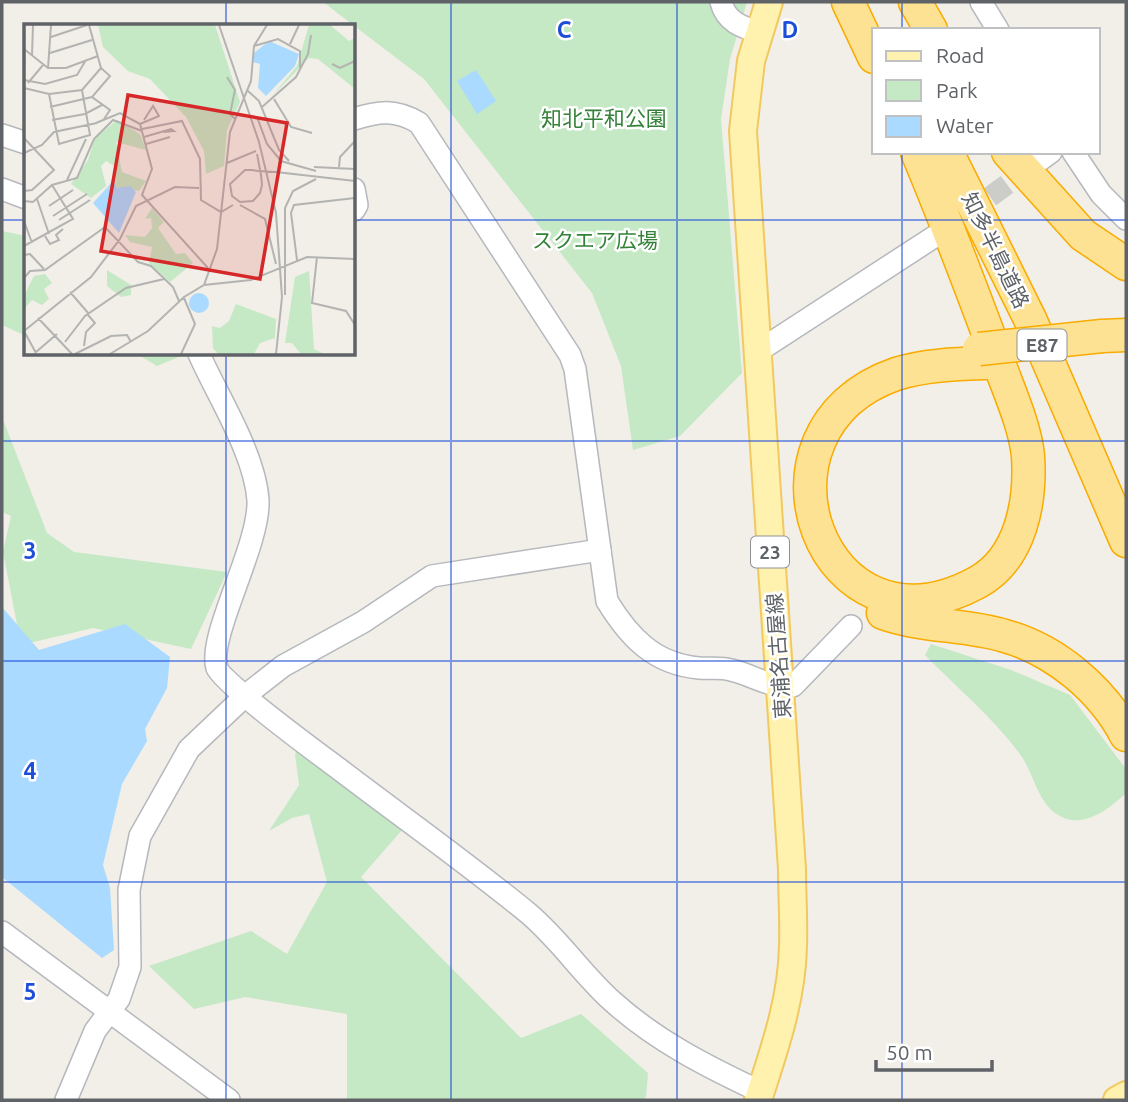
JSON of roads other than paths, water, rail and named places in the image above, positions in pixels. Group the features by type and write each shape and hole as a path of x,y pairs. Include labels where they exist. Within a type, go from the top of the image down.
{"highway":[{"path":"848,2 872,53"},
{"path":"867,2 881,28"},
{"path":"892,2 905,28"},
{"path":"915,2 930,28"},
{"path":"918,154 952,234 1009,391 1028,453 1025,514 1017,540 988,577 955,594 920,602 875,594 838,569 812,521 808,487 819,440 836,413 863,392 895,374 982,356"},
{"name":"知多半島道路","path":"948,154 1030,319 1126,541"},
{"name":"知多半島道路","path":"971,154 1051,313 1126,484"},
{"path":"1010,154 1083,235 1126,264"},
{"path":"1115,344 897,361 874,371 834,398 804,442 794,471 792,509 802,544 831,584 856,603 902,620 1005,636 1048,653 1088,685 1118,719 1126,735"}],"main road":[{"name":"東浦名古屋線","path":"759,1096 776,1047 788,997 793,947 743,131 751,61 769,2"},
{"path":"1117,1100 1126,1095"}],"street":[{"path":"721,2 736,25 760,33"},
{"path":"981,2 997,28"},
{"path":"355,119 382,111 401,112 419,122 557,332 575,369 607,601 626,632 656,656 697,668 730,669 779,687 793,686 851,626"},
{"path":"2,135 24,142"},
{"path":"1074,154 1101,194 1126,219"},
{"path":"2,189 24,197"},
{"path":"757,352 943,231"},
{"path":"199,355 255,480 256,523 216,646 218,670 226,681 529,914 622,1008 694,1060 759,1096"},
{"path":"66,1100 95,1031 119,999 130,967 130,890 140,836 189,749 246,695 283,666 363,622 432,576 600,550"},
{"path":"2,932 229,1100"}],"water":[{"path":"476,70 496,101 477,114 457,81"},
{"path":"2,607 39,650 125,624 170,657 167,688 145,729 147,741 122,784 103,865 110,888 114,950 102,958 2,877"}],"tunnel":[{"path":"965,215 1035,164"}],"park label":[{"name":"知北平和公園","path":"604,118"},
{"name":"スクエア広場","path":"595,240"}]}
